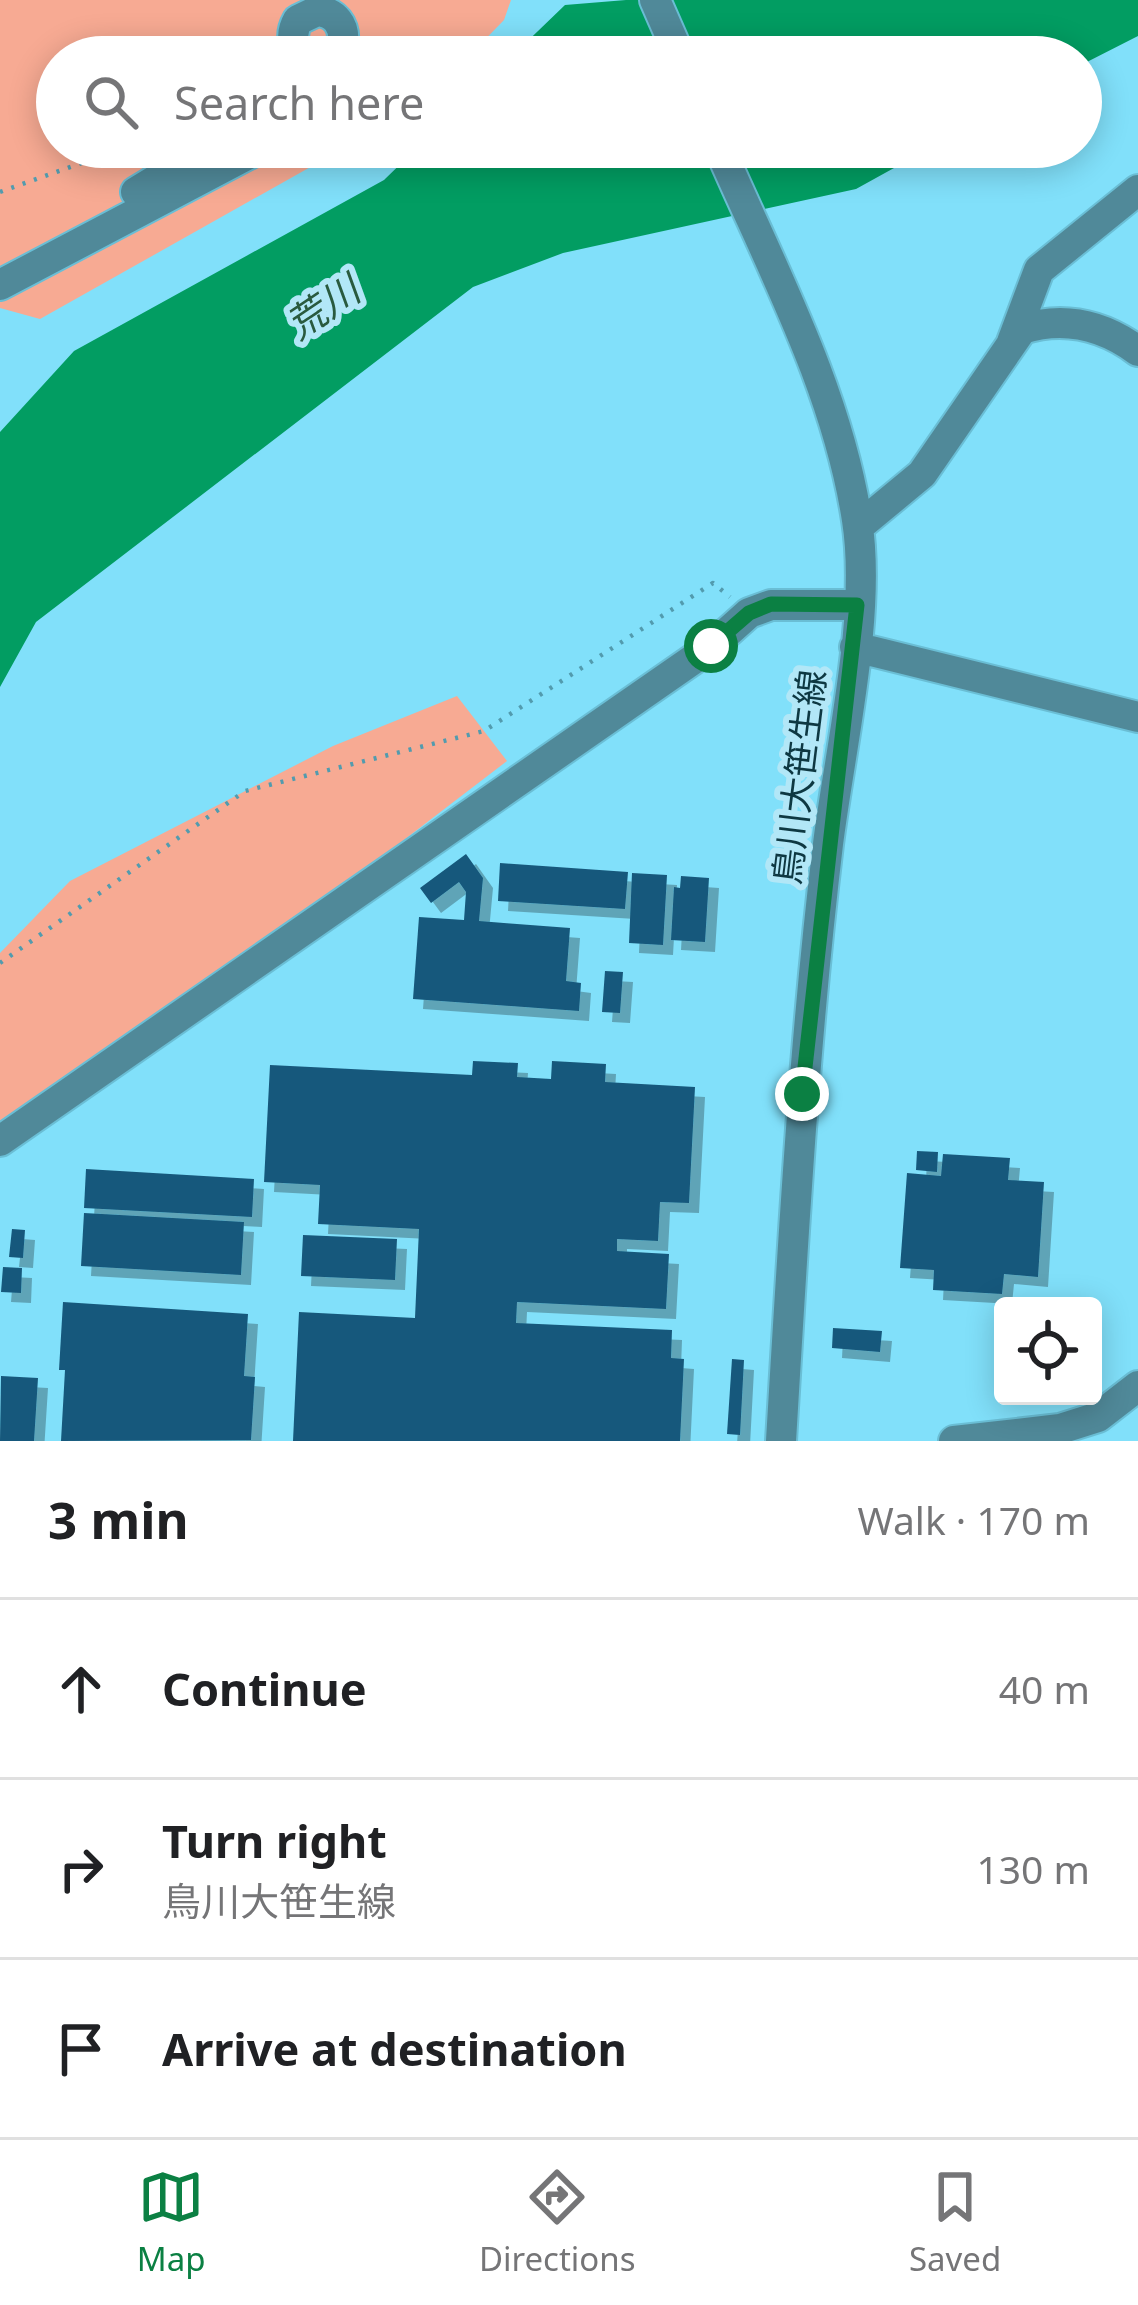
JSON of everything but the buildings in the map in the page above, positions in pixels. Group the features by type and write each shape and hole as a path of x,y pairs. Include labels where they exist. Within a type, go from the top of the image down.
{"street":[{"path":"655,0 671,36"},
{"path":"292,36 298,20 317,11 334,16 342,36"},
{"path":"92,236 99,215 176,168"},
{"path":"0,285 222,168"},
{"name":"鳥川大笹生線","path":"728,168 816,371 849,470 858,527 855,646 802,1094 781,1441"},
{"path":"1011,344 1039,270 1138,190"},
{"path":"858,527 922,474 1022,328 1049,320 1085,325 1121,338 1138,351"},
{"path":"0,1141 672,674 749,613 771,604 857,605"},
{"path":"855,646 1138,717"},
{"path":"954,1441 1060,1429 1098,1417 1138,1386"}],"path":[{"path":"0,193 69,168"},
{"path":"0,963 245,791 484,730 713,583 749,613"}],"shaded area":[{"path":"0,0 511,0 504,20 488,36 36,36 36,168 309,168 40,319 0,308"},
{"path":"457,696 507,761 255,954 0,1123 0,953 70,881 333,746"}],"water":[{"path":"626,0 1138,0 1138,36 1102,54 1102,36 533,36 565,5"},
{"name":"荒川","path":"396,168 894,168 856,189 563,253 473,287 36,622 0,687 0,432 74,351 384,180"}],"route":[{"path":"711,646 749,613 771,604 857,605 802,1094"}]}
